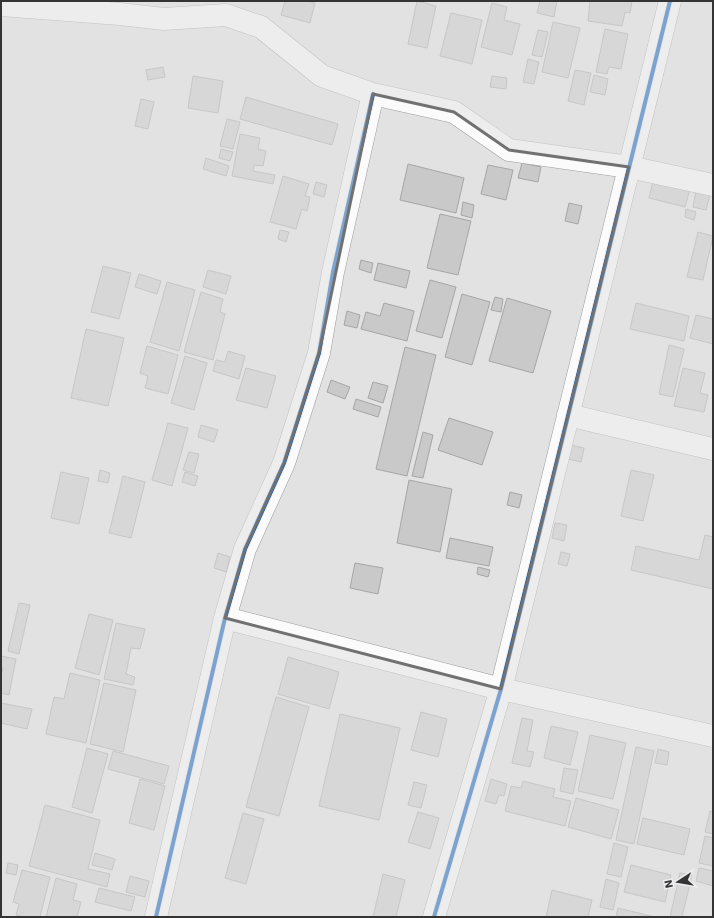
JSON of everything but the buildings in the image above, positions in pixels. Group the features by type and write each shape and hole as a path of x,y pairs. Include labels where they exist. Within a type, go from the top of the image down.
{"street":[{"path":"434,917 501,689 670,1"},
{"path":"1,5 164,18 226,15 261,27 322,76 373,94 454,112 509,150 629,167 713,185"},
{"path":"156,917 225,618 245,549 284,463 319,353 334,272 373,94"},
{"path":"568,416 713,449"},
{"path":"225,618 501,689 713,736"}],"highlighted area":[{"path":"373,94 454,112 509,150 629,167 501,689 225,618 245,549 284,463 319,353"}],"cycle path":[{"path":"434,917 501,689 670,1"},
{"path":"156,917 225,618 245,549 284,463 319,353 333,272 373,94"}]}
